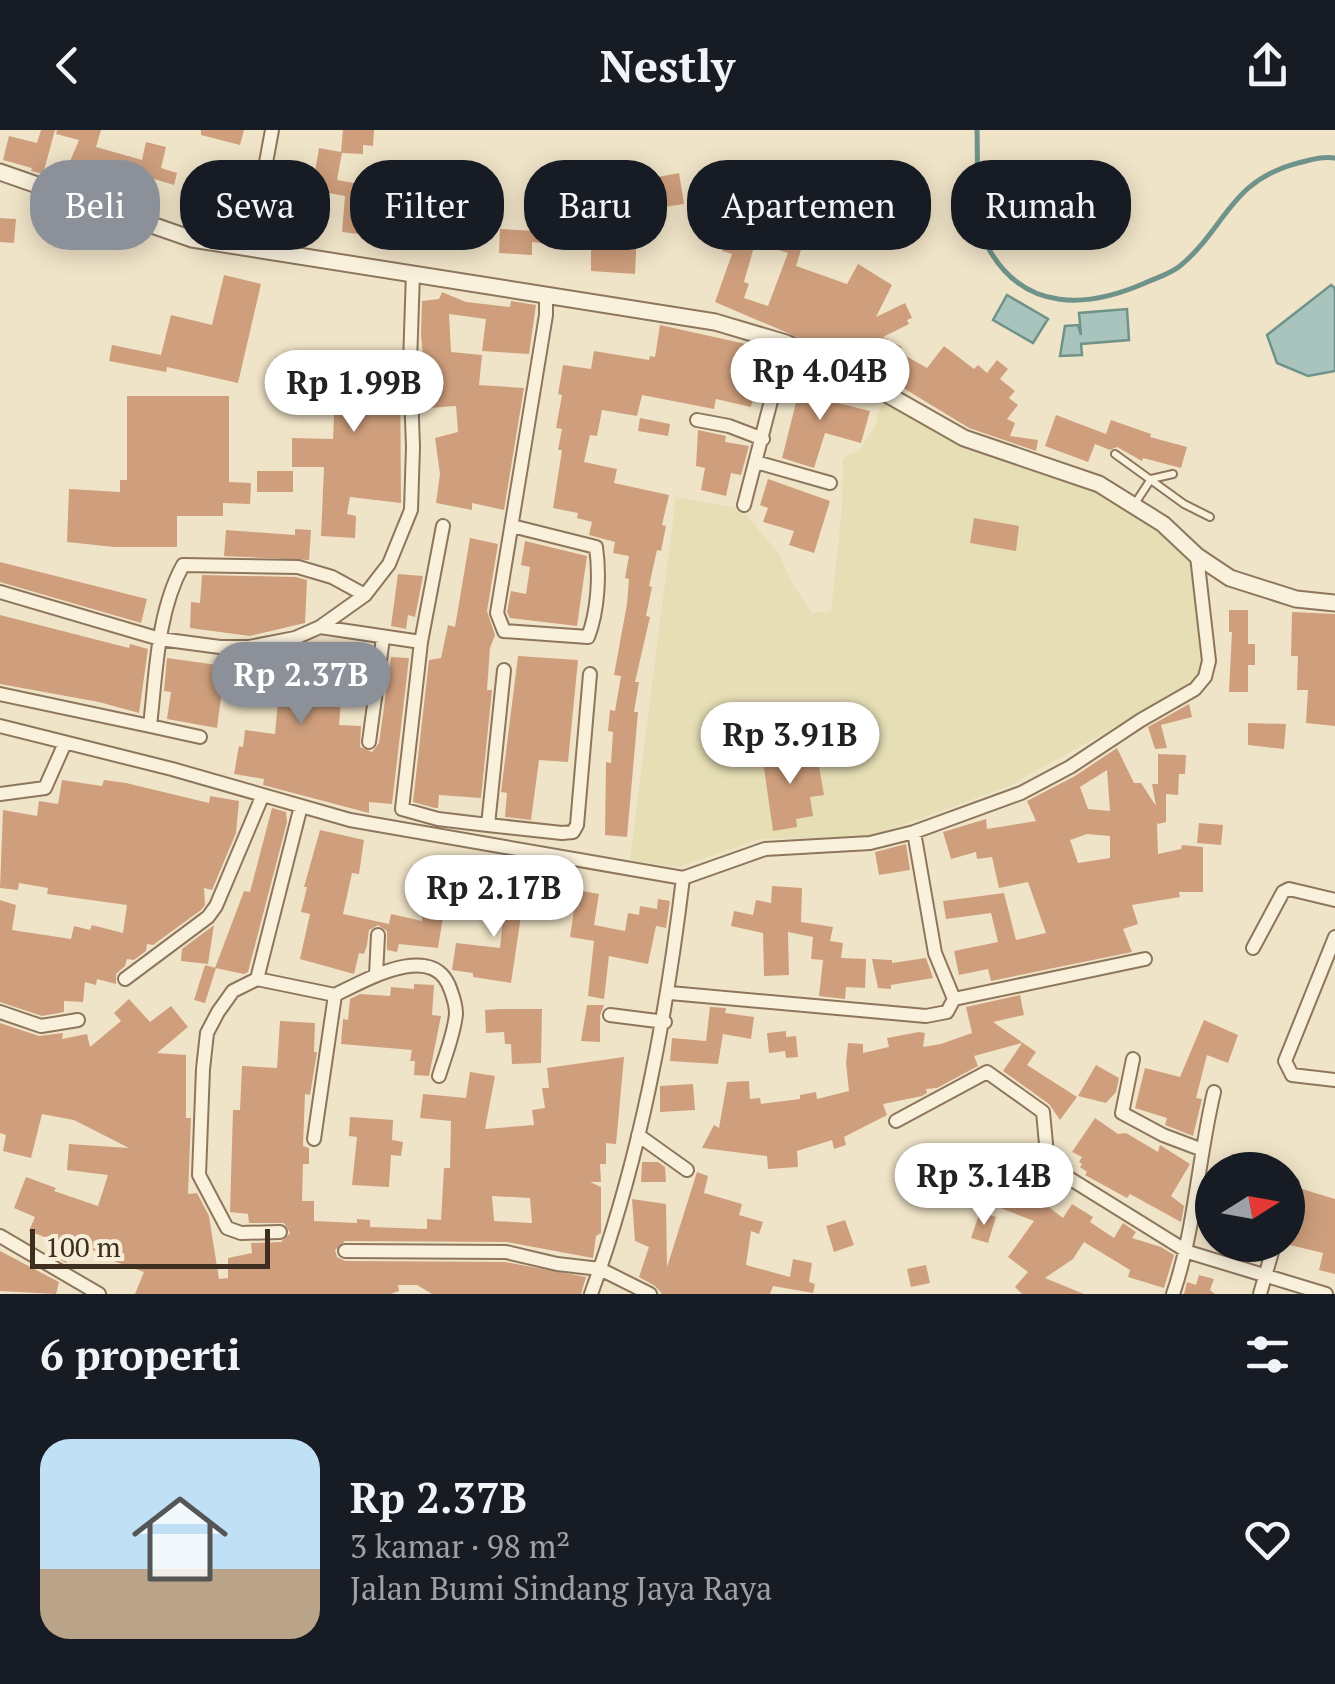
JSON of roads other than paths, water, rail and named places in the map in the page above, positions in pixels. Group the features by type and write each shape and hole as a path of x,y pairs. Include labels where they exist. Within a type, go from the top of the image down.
{"street":[{"path":"266,160 272,130"},
{"path":"0,172 180,235"},
{"path":"257,250 714,322 786,343 838,367 964,438 1098,484 1163,524 1197,556 1230,578 1296,599 1335,603"},
{"path":"0,592 160,640 220,647 249,647 295,638 320,627 366,594 389,564 411,510 413,273"},
{"path":"512,526 596,546 593,625 588,637 504,631 497,613 546,298"},
{"path":"744,506 786,343"},
{"path":"698,420 763,439"},
{"path":"756,462 830,483"},
{"path":"400,830 421,642 443,526"},
{"path":"0,726 400,830 684,878 765,849 870,843 914,832 1021,793 1195,689 1210,662 1197,556"},
{"path":"150,726 160,640 174,580 183,565 298,566 366,594"},
{"path":"320,627 421,642"},
{"path":"369,742 383,638"},
{"path":"488,825 504,670"},
{"path":"402,809 438,819 573,832 577,825 590,674"},
{"path":"0,694 200,737"},
{"path":"0,794 47,786 64,743"},
{"path":"125,979 208,917 262,796"},
{"path":"257,979 301,806"},
{"path":"914,832 935,953 954,999"},
{"path":"591,1294 638,1135 665,1022 684,878"},
{"path":"1253,948 1289,889 1335,900"},
{"path":"376,975 378,935"},
{"path":"1335,937 1285,1061 1292,1074 1335,1080"},
{"path":"670,993 926,1016 947,1012 954,999 1145,959"},
{"path":"280,1232 241,1234 227,1228 201,1183 199,1147 208,1032 233,991 257,979 334,995 414,963 442,972 456,1009 439,1076"},
{"path":"314,1139 334,995"},
{"path":"0,1012 41,1026 78,1020"},
{"path":"610,1016 665,1022"},
{"path":"1134,1059 1116,1110 1200,1149"},
{"path":"896,1121 987,1072 1043,1112 1048,1165 1188,1252 1326,1294"},
{"path":"1173,1294 1188,1252 1200,1149 1214,1092"},
{"path":"638,1135 688,1170"},
{"path":"0,1236 99,1294"},
{"path":"345,1251 506,1252 600,1269 650,1294"},
{"path":"1260,1294 1269,1262"}],"lane":[{"path":"1115,454 1184,504 1210,517"},
{"path":"1134,505 1151,479 1174,474"}],"water":[{"path":"1331,285 1335,288 1335,371 1308,376 1277,363 1267,335"},
{"path":"1007,295 1048,319 1033,343 993,320"},
{"path":"1127,309 1129,340 1081,344 1082,355 1060,356 1065,326 1078,325 1081,335 1079,313"}],"waterway":[{"path":"977,130 980,209 990,251 1021,285 1060,299 1102,297 1172,271 1257,181 1298,163 1335,158"}]}
